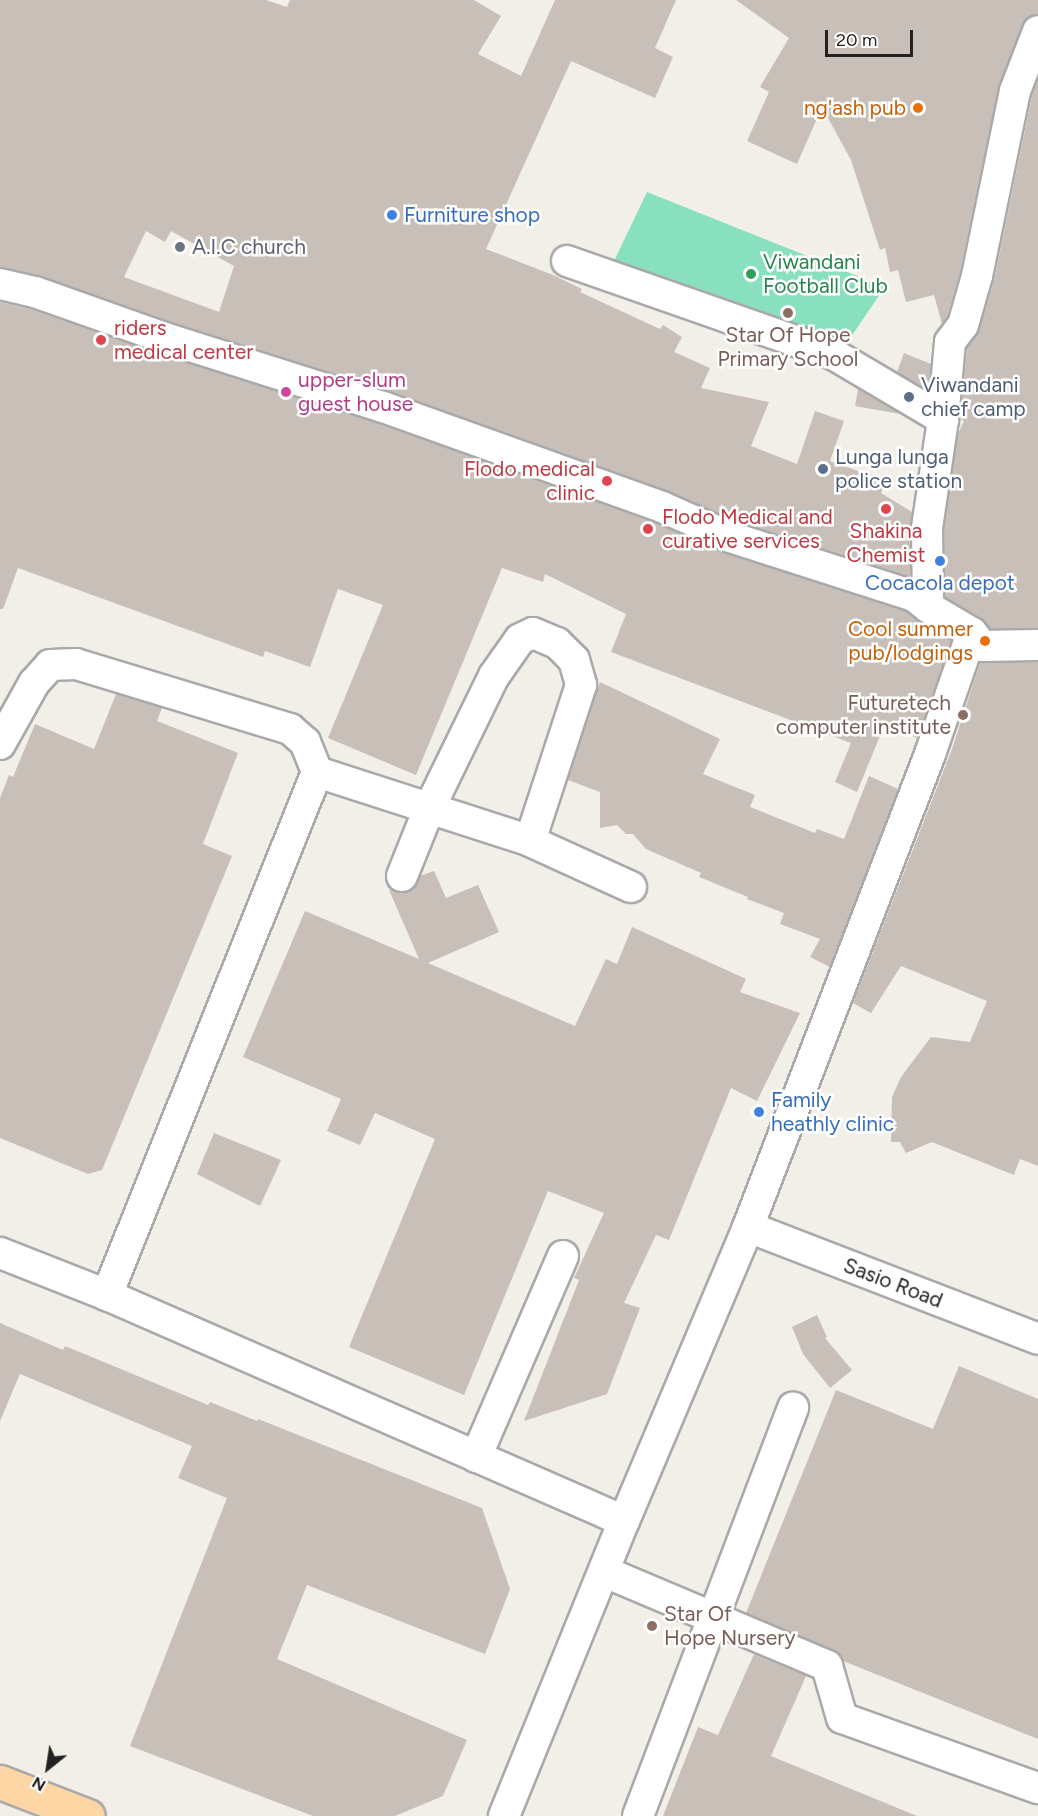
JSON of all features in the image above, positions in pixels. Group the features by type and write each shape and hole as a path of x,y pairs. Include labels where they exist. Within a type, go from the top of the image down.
{"main road":[{"path":"0,1782 88,1816"}],"street":[{"path":"928,607 927,528 950,342 963,325 1015,91 1038,31"},
{"path":"567,261 833,354 942,419"},
{"path":"0,284 35,292 165,338 383,407 662,507 730,537 914,596 972,633 982,646 1038,645"},
{"path":"402,876 429,809 494,676 520,639 533,633 557,643 574,660 581,686 530,841"},
{"path":"504,1816 624,1521 748,1227 930,754 972,633"},
{"path":"0,744 34,683 50,665 76,664 290,729 305,742 316,772 107,1295"},
{"path":"316,772 530,841 631,887"},
{"name":"Sasio Road","path":"748,1227 1035,1329"},
{"path":"0,1253 107,1295 624,1521"},
{"path":"476,1457 563,1256"},
{"path":"638,1816 793,1407"},
{"path":"605,1572 827,1666 842,1718 1038,1788"}],"green space":[{"name":"Viwandani Football Club","path":"647,192 885,287 846,344 614,261"}],"building":[{"path":"0,0 266,0 287,7 290,0 474,0 501,16 478,54 521,76 555,0 676,0 655,48 673,57 655,98 571,61 486,249 553,275 582,289 580,292 660,329 663,325 682,337 674,352 710,368 701,388 769,402 751,446 797,464 815,411 844,421 830,461 886,481 881,493 912,512 910,577 736,521 668,491 389,391 170,322 41,276 0,267","holes":["146,231 165,242 171,231 234,266 219,312 124,277"]},
{"path":"736,0 1038,0 1038,14 1028,17 1022,25 999,85 960,272 947,317 942,324 934,295 906,302 898,270 890,272 885,248 880,250 851,160 822,107 797,164 747,141 769,92 760,87 789,38"},
{"path":"1038,79 1038,628 990,629 981,618 945,597 944,529 958,434 964,421 960,419 967,349 979,330 994,281 1032,96"},
{"path":"0,302 30,309 160,354 377,423 656,523 725,553 906,611 951,641 917,738 884,726 857,792 835,782 851,743 611,652 626,614 545,574 543,582 502,568 416,775 328,738 383,605 338,589 310,667 265,651 263,657 18,568 3,609 0,609"},
{"path":"904,353 931,364 928,390 897,372"},
{"path":"858,389 900,414 855,406"},
{"path":"1038,662 1038,1166 1020,1159 1014,1175 932,1142 906,1153 900,1142 891,1142 892,1097 901,1077 931,1037 970,1042 987,1001 901,966 871,1013 853,1003 952,749 980,663"},
{"path":"600,682 720,739 703,774 755,795 750,807 815,833 817,829 844,839 869,776 898,789 830,967 810,957 820,939 780,924 784,913 699,877 701,873 646,849 633,834 626,834 617,825 600,828 600,792 568,780"},
{"path":"116,694 162,708 157,721 238,753 203,844 232,856 102,1170 88,1174 0,1138 0,798 9,775 13,777 35,724 94,749"},
{"path":"434,871 446,898 478,885 499,932 428,963 575,1026 606,959 617,964 632,927 746,979 740,992 800,1013 757,1101 731,1088 669,1240 656,1235 624,1303 640,1308 607,1394 524,1421 579,1280 574,1278 604,1213 548,1191 464,1395 349,1347 435,1139 375,1113 360,1145 327,1131 341,1099 243,1057 305,911 419,959 389,890 404,893 412,890 420,876"},
{"path":"214,1133 281,1160 260,1206 197,1174"},
{"path":"817,1315 827,1337 825,1338 852,1370 830,1388 803,1354 792,1327"},
{"path":"0,1323 63,1350 65,1346 208,1405 210,1402 257,1421 258,1419 482,1508 510,1589 485,1654 307,1585 277,1659 467,1740 443,1796 395,1816 313,1816 130,1746 227,1498 178,1478 192,1446 20,1374 0,1421"},
{"path":"959,1366 1038,1399 1038,1739 843,1661 834,1650 746,1613 836,1390 933,1429"},
{"path":"754,1654 806,1676 771,1756 917,1816 663,1816 698,1727 718,1735"}],"place":[{"name":"ng'ash pub","path":"918,108"},
{"name":"Furniture shop","path":"392,215"},
{"name":"A.I.C church","path":"180,247"},
{"name":"Viwandani Football Club","path":"751,274"},
{"name":"Star Of Hope Primary School","path":"788,313"},
{"name":"riders medical center","path":"101,340"},
{"name":"upper-slum guest house","path":"286,392"},
{"name":"Viwandani chief camp","path":"909,397"},
{"name":"Lunga lunga police station","path":"823,469"},
{"name":"Flodo medical clinic","path":"607,481"},
{"name":"Shakina Chemist","path":"886,509"},
{"name":"Flodo Medical and curative services","path":"648,529"},
{"name":"Cocacola depot","path":"940,561"},
{"name":"Cool summer pub/lodgings","path":"985,641"},
{"name":"Futuretech computer institute","path":"963,715"},
{"name":"Family heathly clinic","path":"759,1112"},
{"name":"Star Of Hope Nursery","path":"652,1626"}]}
